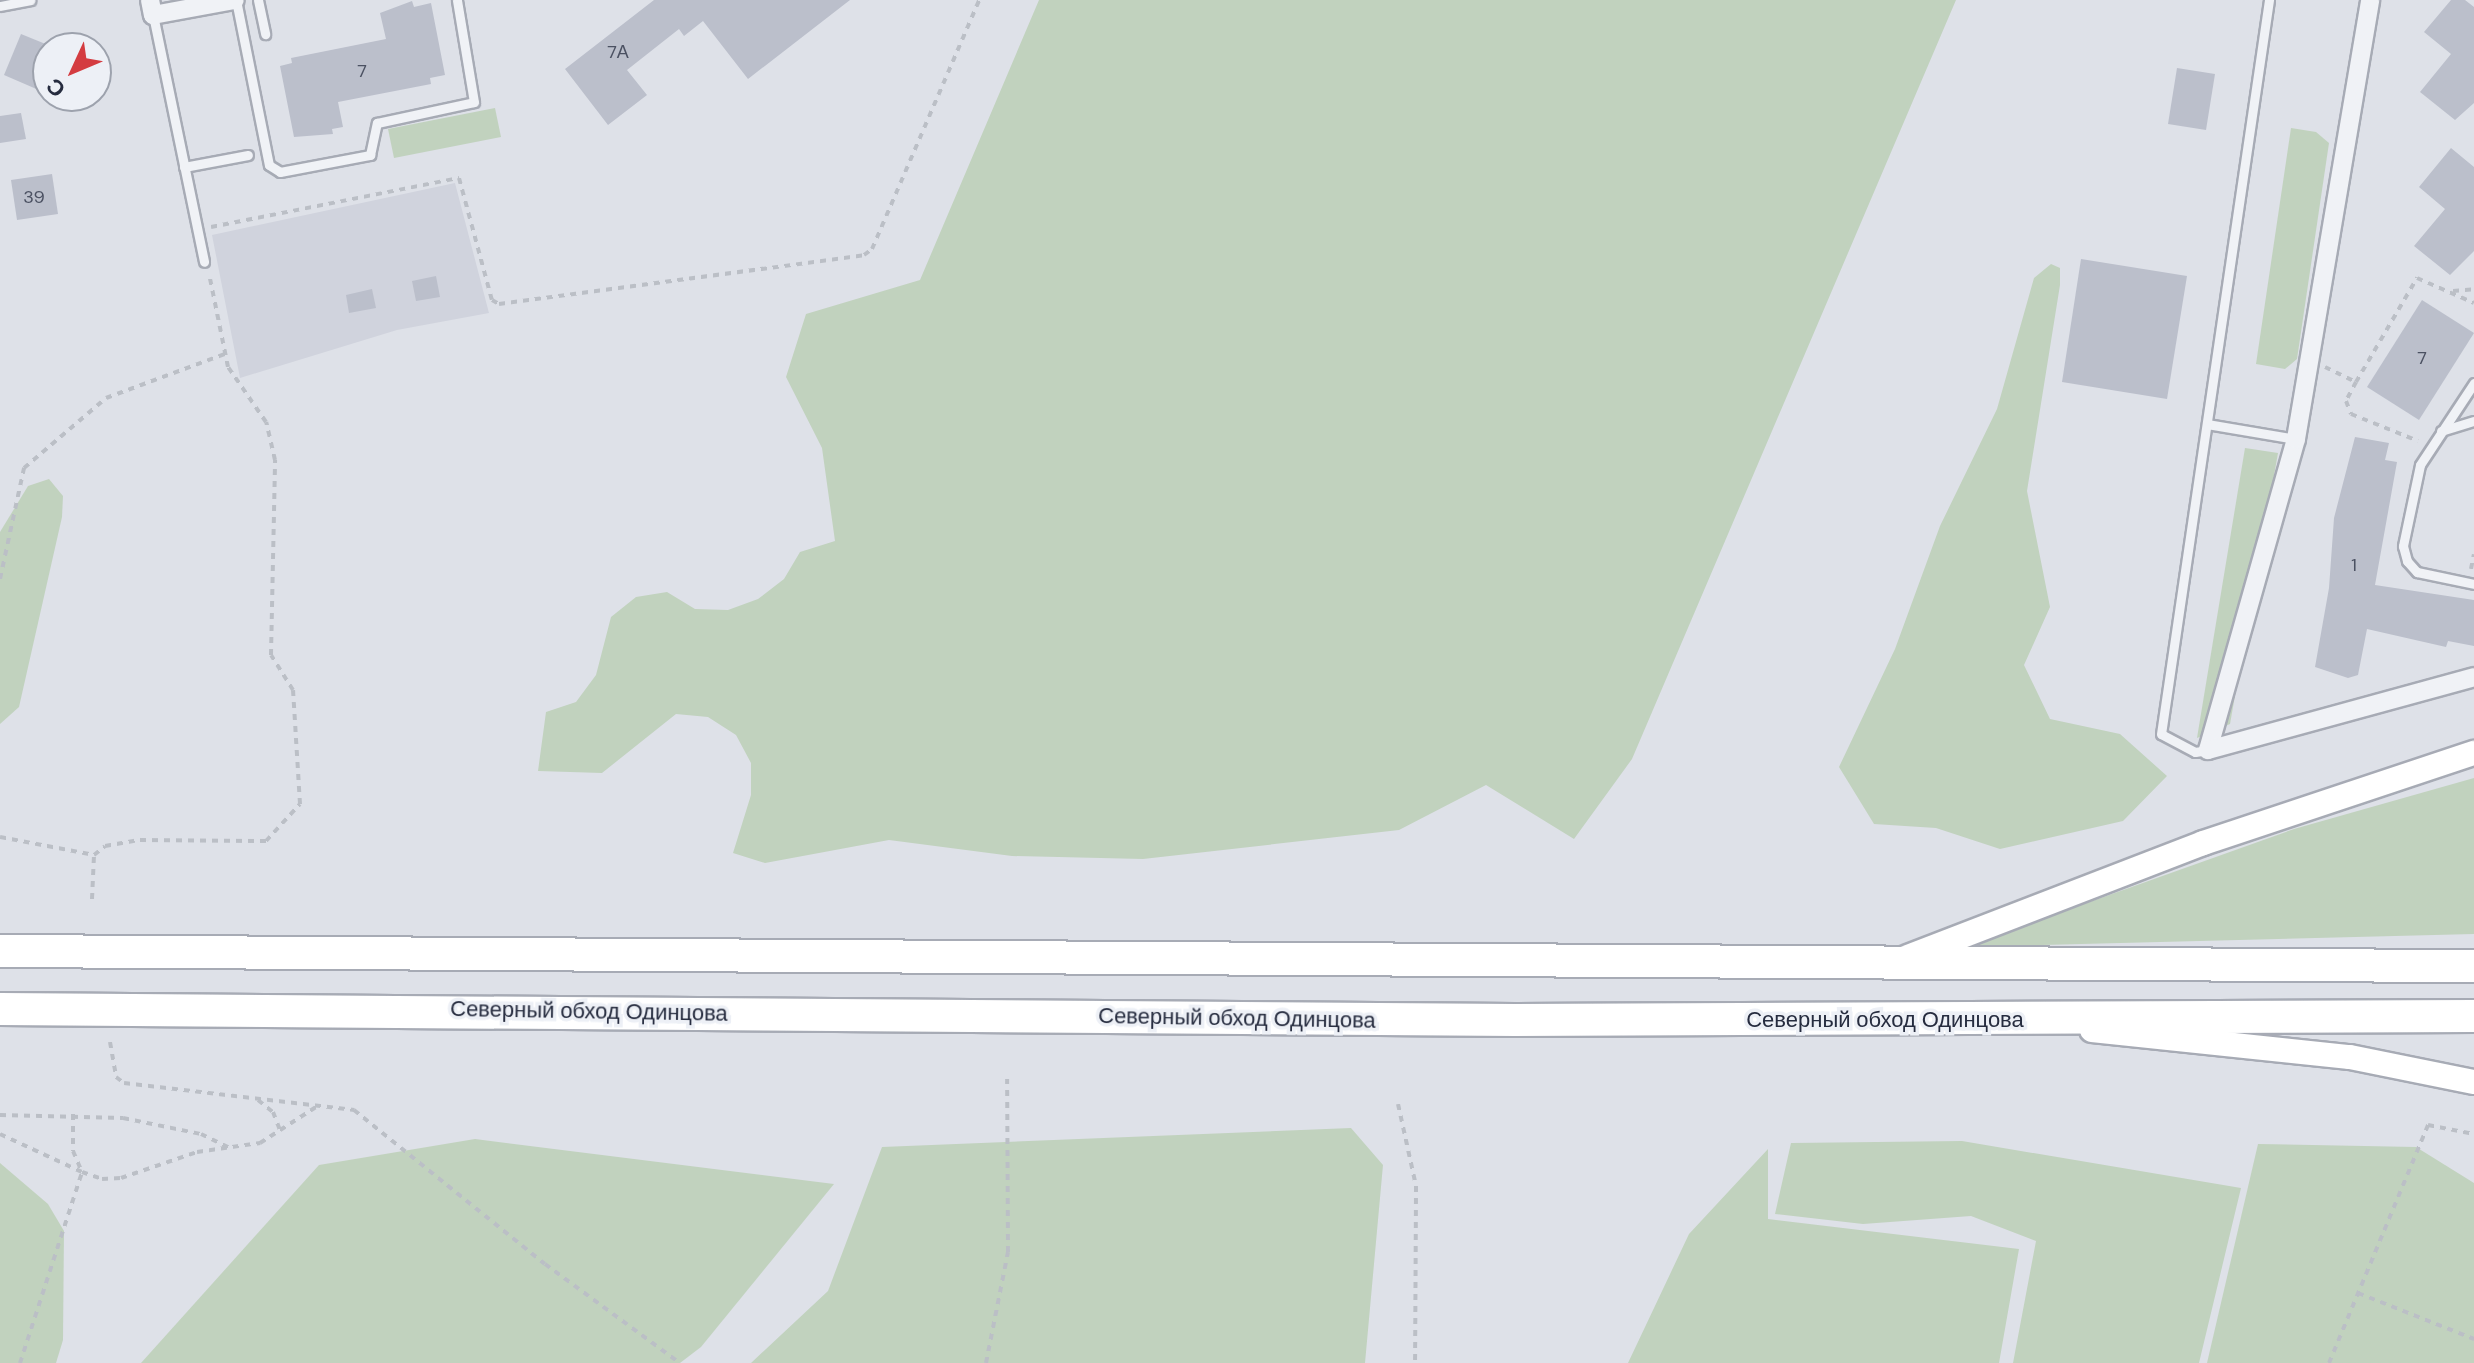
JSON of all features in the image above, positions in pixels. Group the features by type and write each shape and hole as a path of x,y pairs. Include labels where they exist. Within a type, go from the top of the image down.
{"highway":[{"path":"0,951 2474,966"},
{"name":"Северный обход Одинцова","path":"0,1009 1994,1020 2474,1016"}],"main road":[{"path":"1893,963 2203,843 2474,753"},
{"path":"1994,1020 2350,1057 2474,1082"}],"street":[{"path":"151,8 236,0"},
{"path":"2208,750 2296,439 2370,0"},
{"path":"2208,750 2474,677"}],"lane":[{"path":"0,6 30,0"},
{"path":"236,0 269,165 280,172 370,155 377,123 474,102 457,0"},
{"path":"258,0 265,34"},
{"path":"2208,750 2195,752 2161,734 2269,0"},
{"path":"151,8 205,262"},
{"path":"184,167 248,155"},
{"path":"2474,383 2431,447 2414,485 2403,546 2407,561 2417,572 2474,584"},
{"path":"2441,431 2474,421"},
{"path":"2207,424 2296,439"}],"path":[{"path":"208,228 459,178 492,300 499,304 864,255 872,249 979,0"},
{"path":"92,899 94,855 105,846 140,840 266,841 300,804 293,690 271,655 275,460 266,422 233,375 225,354 205,262"},
{"path":"2431,447 2351,414 2346,401 2417,278 2453,291 2474,303"},
{"path":"2453,291 2474,289"},
{"path":"0,579 24,468 106,398 225,354"},
{"path":"2310,359 2356,382"},
{"path":"0,837 94,855"},
{"path":"110,1042 116,1077 124,1083 318,1106 336,1104 354,1110 545,1264 680,1363"},
{"path":"986,1363 1008,1252 1007,1079"},
{"path":"258,1100 273,1112 281,1133"},
{"path":"1398,1104 1416,1186 1415,1363"},
{"path":"0,1134 82,1172 102,1179 121,1178 197,1152 233,1149 281,1133 318,1106"},
{"path":"0,1115 73,1114 168,1126 233,1149"},
{"path":"20,1363 82,1172 73,1151 73,1114"},
{"path":"2329,1363 2428,1125 2474,1134"},
{"path":"2358,1293 2474,1339"}],"shaded area":[{"path":"455,183 489,313 397,330 240,378 212,235"}],"green space":[{"path":"1039,0 1956,0 1632,759 1574,839 1486,785 1399,830 1143,859 1012,856 889,840 765,863 733,853 751,795 751,763 736,735 708,717 676,714 602,773 538,771 546,712 576,702 596,675 611,617 636,597 667,592 695,609 728,610 758,599 784,579 800,552 835,541 822,448 786,377 806,314 920,280"},
{"path":"495,108 501,137 394,158 388,129"},
{"path":"2291,128 2316,132 2329,143 2297,359 2285,369 2256,364"},
{"path":"2051,264 2060,268 2060,285 2027,491 2050,607 2024,665 2050,719 2120,734 2167,776 2123,821 2000,849 1936,828 1874,824 1839,767 1895,649 1940,526 1997,409 2034,278"},
{"path":"2245,448 2278,453 2230,724 2197,738"},
{"path":"49,479 63,496 62,517 19,707 0,724 0,532 28,486"},
{"path":"2474,778 2474,934 1963,947 2294,829"},
{"path":"1351,1128 1383,1165 1365,1363 751,1363 828,1291 882,1147"},
{"path":"475,1139 834,1184 701,1347 680,1363 141,1363 319,1165"},
{"path":"1962,1141 2241,1188 2199,1363 2013,1363 2036,1241 1971,1216 1863,1224 1775,1214 1791,1143"},
{"path":"2258,1144 2416,1147 2474,1183 2474,1363 2207,1363"},
{"path":"1768,1149 1768,1219 2019,1249 1999,1363 1628,1363 1689,1234"},
{"path":"0,1163 48,1204 64,1231 63,1340 56,1363 0,1363"}],"building":[{"path":"654,0 850,0 748,79 703,21 684,36 679,29 627,70 647,95 608,125 565,69"},
{"path":"2451,0 2465,0 2474,7 2474,103 2455,120 2420,92 2451,54 2424,32"},
{"path":"412,1 414,7 431,3 445,75 430,78 431,84 338,102 343,127 332,129 333,134 294,137 280,66 292,63 291,58 386,39 380,13"},
{"path":"21,34 32,38 32,87 4,75"},
{"path":"2177,68 2215,74 2206,130 2168,124"},
{"path":"21,113 26,139 0,143 0,116"},
{"path":"2451,148 2474,167 2474,251 2450,275 2414,246 2445,209 2419,187"},
{"path":"52,174 58,214 17,220 11,180"},
{"path":"2081,259 2187,276 2167,399 2062,382"},
{"path":"436,276 440,297 416,301 412,281"},
{"path":"372,289 376,308 349,313 346,295"},
{"path":"2422,300 2474,333 2419,420 2367,387"},
{"path":"2355,437 2389,443 2385,460 2397,462 2375,585 2474,600 2474,646 2448,641 2446,647 2367,629 2358,675 2348,678 2315,667 2329,588 2334,518"}]}
